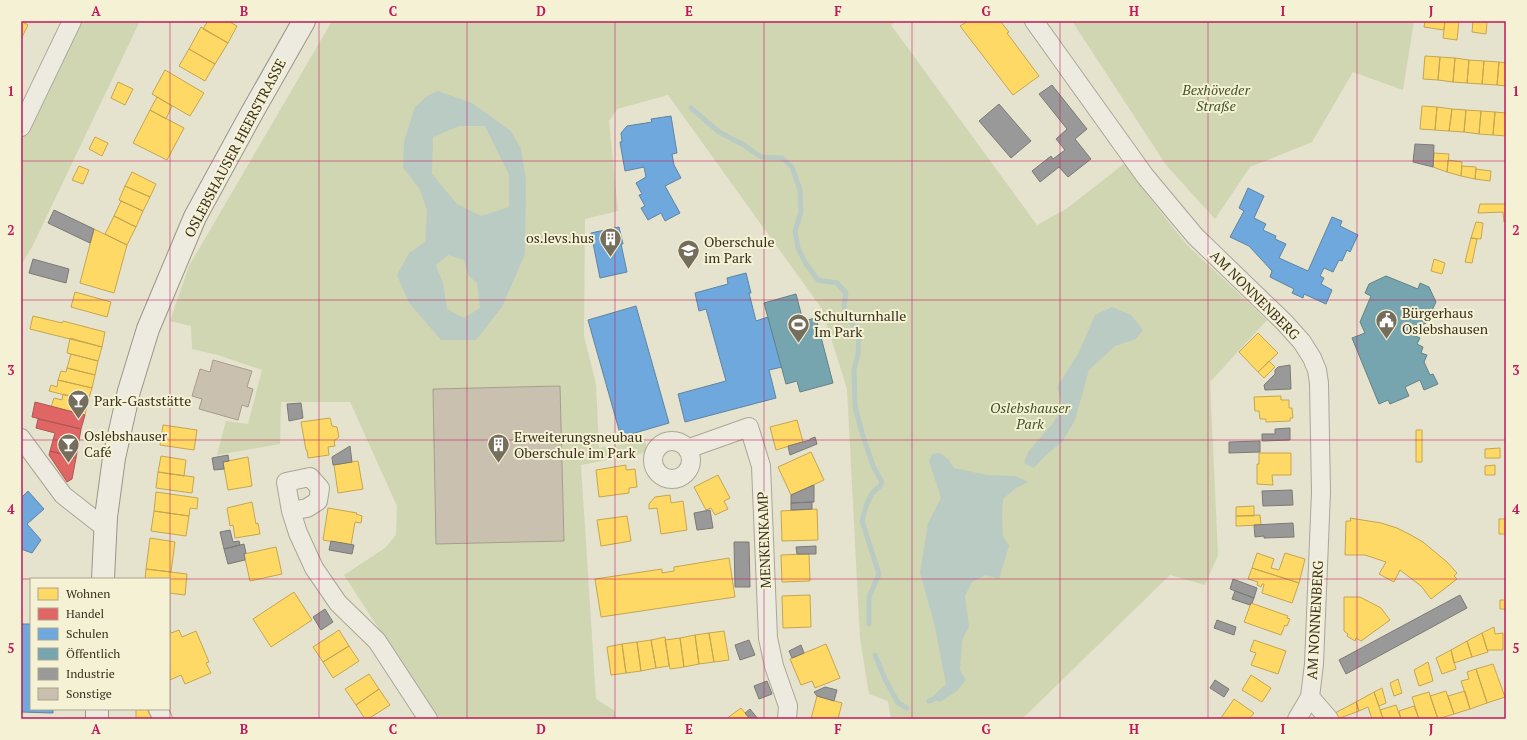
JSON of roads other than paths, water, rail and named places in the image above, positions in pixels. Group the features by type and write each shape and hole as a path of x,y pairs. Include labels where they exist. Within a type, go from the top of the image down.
{"main road":[{"name":"OSLEBSHAUSER HEERSTRASSE","path":"103,578 105,528 114,458 129,391 148,330 195,217 304,21"}],"street":[{"path":"21,127 72,21"},
{"name":"AM NONNENBERG","path":"1034,21 1145,176 1195,236 1285,323 1302,342 1312,358 1317,370 1319,383 1321,492 1314,664 1310,697"},
{"name":"MENKENKAMP","path":"687,449 750,427 761,466 768,638 774,666 788,706 787,719"},
{"path":"21,438 64,495 105,528"},
{"path":"291,510 298,533 314,568 338,603 377,641 428,719"},
{"path":"1298,719 1310,697 1329,719"},
{"path":"158,710 163,719"}],"waterway":[{"path":"691,108 719,132 742,144 761,157 782,158 792,167 800,190 801,212 795,231 798,248 806,264 818,280 837,283 846,293 844,305 846,315 859,333 858,354 854,370 855,406 873,466 882,482 880,486 872,493 866,506 862,521 879,574 869,597 869,624"},
{"path":"875,655 885,679 898,703 907,708"},
{"path":"929,701 934,699"}],"place":[{"name":"os.levs.hus","path":"610,258"},
{"name":"Oberschule im Park","path":"689,270"},
{"name":"Bürgerhaus Oslebshausen","path":"1386,340"},
{"name":"Schulturnhalle Im Park","path":"799,344"},
{"name":"Park-Gaststätte","path":"79,420"},
{"name":"Oslebshauser Café","path":"68,464"},
{"name":"Erweiterungsneubau Oberschule im Park","path":"498,464"}],"park label":[{"name":"Bexhöveder Straße","path":"1216,98"},
{"name":"Oslebshauser Park","path":"1030,416"}]}
